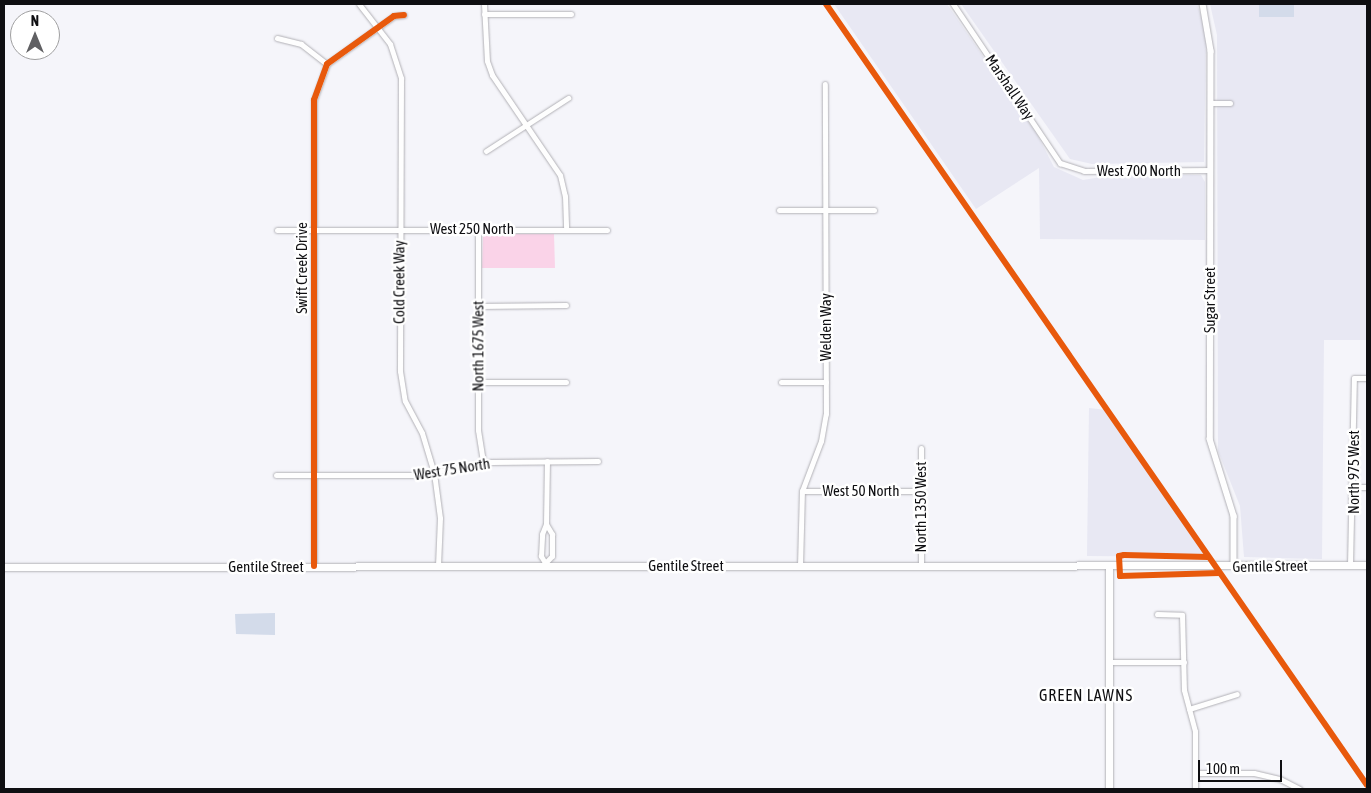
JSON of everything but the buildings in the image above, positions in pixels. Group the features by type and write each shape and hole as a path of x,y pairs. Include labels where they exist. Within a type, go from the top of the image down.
{"main road":[{"name":"Gentile Street","path":"4,567 438,566 547,563 800,566 1367,566"},
{"path":"1109,566 1109,789"}],"street":[{"name":"Cold Creek Way","path":"359,4 393,48 401,78 399,229 402,387 434,473 440,518 438,566"},
{"path":"484,4 487,61 526,125 560,174 565,196 566,230"},
{"name":"Marshall Way","path":"953,4 1052,153 1070,168"},
{"name":"Sugar Street","path":"1203,4 1210,30 1210,439 1234,516 1234,566"},
{"path":"484,14 571,14"},
{"path":"277,38 288,39 327,64 394,16 404,15"},
{"path":"288,39 289,32"},
{"name":"Swift Creek Drive","path":"314,566 314,100 327,64"},
{"name":"Welden Way","path":"800,566 802,491 821,441 826,382 825,84"},
{"path":"486,151 568,98"},
{"path":"1210,103 1230,103"},
{"name":"West 700 North","path":"1070,168 1210,170"},
{"path":"779,210 874,210"},
{"name":"North 1675 West","path":"478,229 478,430 483,463"},
{"name":"West 250 North","path":"277,230 607,230"},
{"path":"478,306 566,305"},
{"name":"North 975 West","path":"1350,566 1354,487 1354,378 1367,378"},
{"path":"478,382 566,382"},
{"path":"780,382 826,382"},
{"name":"North 1350 West","path":"921,448 921,566"},
{"name":"West 75 North","path":"276,476 434,473 483,463 598,461"},
{"path":"546,524 552,534 552,556 547,563 541,556 542,534 546,524 547,462"},
{"path":"1354,487 1367,487"},
{"name":"West 50 North","path":"802,491 921,491"},
{"path":"1157,614 1182,614 1184,690 1195,731 1195,789"},
{"path":"1108,662 1184,662"},
{"path":"1189,709 1237,694"},
{"path":"1195,773 1254,773 1300,789"}],"shaded area":[{"path":"834,4 947,4 1038,136 1054,167 1083,180 1113,175 1201,175 1205,182 1205,240 1040,239 1039,168 976,209"},
{"path":"961,4 1197,4 1206,31 1204,162 1092,164 1070,159"},
{"path":"1210,4 1367,4 1367,340 1324,340 1322,559 1244,557 1240,506 1218,451 1217,35"},
{"path":"486,234 554,234 555,268 482,268 483,237"},
{"path":"1089,408 1107,410 1208,557 1087,556"}],"cycle path":[{"path":"826,4 1367,785"},
{"path":"314,566 314,100 327,64 394,16 404,15"},
{"path":"1208,557 1119,556 1120,576 1219,573"}],"district":[{"name":"GREEN LAWNS","path":"1086,695"}]}
